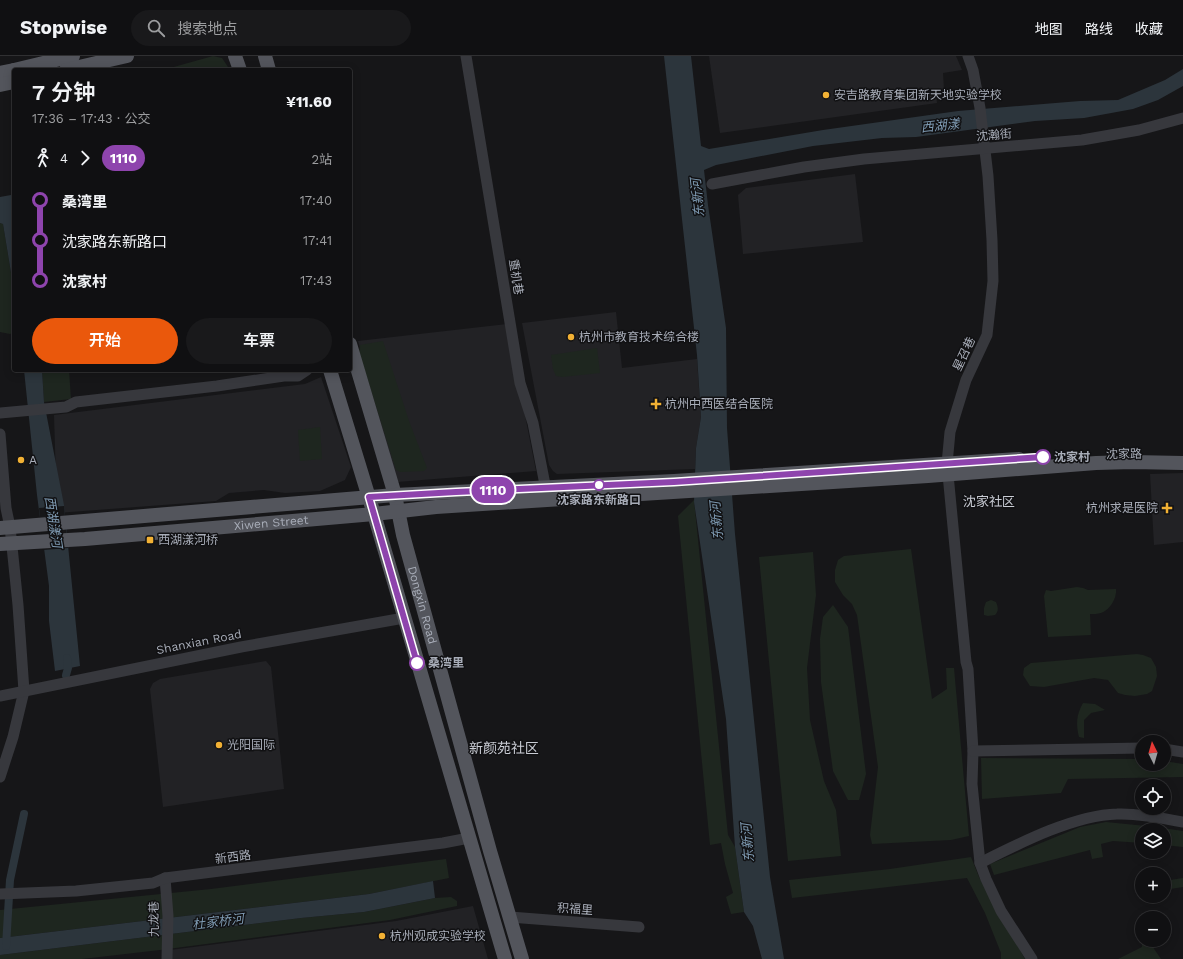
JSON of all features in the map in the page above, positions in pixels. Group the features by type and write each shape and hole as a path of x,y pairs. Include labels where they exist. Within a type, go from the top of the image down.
{"main road":[{"path":"22,68 73,56"},
{"path":"75,68 127,56"},
{"path":"236,56 239,68"},
{"path":"265,56 268,68"},
{"path":"0,73 12,70"},
{"path":"0,85 12,82"},
{"name":"Dongxin Road","path":"352,351 395,495 398,512 490,851 522,959"},
{"name":"Dongxin Road","path":"331,372 505,959"},
{"name":"沈家路","path":"546,494 948,469 1120,454 1183,454"},
{"path":"948,469 1133,462 1183,463"},
{"name":"Xiwen Street","path":"5,527 395,495 546,494"},
{"name":"Xiwen Street","path":"6,544 398,512 436,506 546,494"}],"street":[{"name":"重机巷","path":"466,56 520,382 533,423 546,494"},
{"name":"星召巷","path":"968,56 973,70 980,108 988,176 993,281 987,335 966,380 950,432 948,469 966,662 968,669 973,751 972,784 980,863 1001,911 1032,959"},
{"name":"沈瀚街","path":"712,184 804,167 864,159 1082,140 1139,130 1183,118"},
{"path":"0,413 66,407 76,402 217,386 284,376 298,376 304,372"},
{"path":"0,434 6,508 6,544 18,605 24,691 13,737 0,777"},
{"name":"Shanxian Road","path":"0,696 241,647 404,618"},
{"path":"973,751 1135,748"},
{"path":"1171,750 1183,752"},
{"path":"980,863 1062,826 1092,817 1117,814 1165,818 1183,822"},
{"name":"新西路","path":"0,894 84,890 153,883 165,878 443,843 469,838"},
{"name":"九龙巷","path":"165,878 168,916 167,957"},
{"name":"积福里","path":"510,917 639,927"}],"shaded area":[{"path":"213,56 222,58 228,67 225,68 170,68"},
{"name":"安吉路教育集团新天地实验学校","path":"709,56 956,56 962,70 943,73 944,90 942,93 936,95 937,103 720,133"},
{"path":"855,174 863,242 743,254 738,195 746,188"},
{"path":"0,223 3,224 12,279 12,333 0,332"},
{"path":"616,312 622,368 697,359 701,417 696,448 695,469 557,474 549,465 522,323"},
{"path":"507,324 536,471 397,482 358,341"},
{"path":"383,341 409,421 427,468 424,471 400,472 396,470 359,352 360,345"},
{"path":"597,348 600,373 562,377 556,376 553,369 551,355"},
{"path":"42,372 69,372 71,399 44,402"},
{"path":"321,377 351,467 345,480 320,491 285,493 264,490 229,493 216,501 57,513 54,415 305,384"},
{"path":"320,427 322,459 300,461 298,430"},
{"name":"杭州求是医院","path":"1183,473 1183,542 1154,545 1150,474"},
{"path":"694,500 728,835 735,847 744,912 731,914 726,897 733,893 721,843 710,845 678,516"},
{"path":"911,549 932,699 947,689 946,668 954,668 969,836 951,840 872,844 870,835 878,767 857,615 852,604 843,595 835,582 835,570 838,560 844,556"},
{"path":"813,552 816,595 807,668 810,720 824,781 836,810 841,856 788,861 759,557"},
{"path":"1077,587 1088,590 1116,589 1116,592 1112,603 1107,609 1098,614 1090,614 1091,635 1048,637 1044,596 1046,590 1051,591"},
{"path":"991,600 996,602 998,610 995,615 984,615 986,602"},
{"path":"833,605 848,627 866,774 859,800 848,800 833,771 821,682 820,639 823,617"},
{"path":"1137,654 1151,658 1156,667 1157,676 1152,691 1147,694 1135,696 1118,693 1108,680 1094,678 1044,687 1030,686 1023,675 1024,668 1031,663"},
{"path":"266,661 271,667 284,789 163,807 150,689 153,683 160,679"},
{"path":"1083,703 1095,704 1105,710 1091,713 1084,720 1084,738 1079,737 1077,728 1078,716"},
{"path":"981,758 1135,759 1135,771 1171,771 1171,762 1183,764 1183,777 1068,779 1061,793 982,799"},
{"path":"1106,822 1135,825 1135,843 1113,841 1101,844 1103,857 1092,859 1090,850 994,875 990,864 1080,827"},
{"path":"1171,829 1183,831 1183,847 1171,846"},
{"path":"971,857 979,877 1025,959 1001,959 1001,953 985,913 967,878 792,898 789,880 890,869"},
{"path":"446,859 449,878 369,894 0,938 0,910 211,889"},
{"path":"1183,878 1183,887 1171,889 1171,880"},
{"path":"451,897 457,901 457,906 390,920 82,959 0,959 0,955 301,918 364,912 435,898"},
{"name":"杭州观成实验学校","path":"473,906 488,959 170,959 170,950 396,921"},
{"path":"1142,947 1153,947 1161,959 1118,959"}],"water":[{"path":"664,56 691,56 701,146 709,149 823,130 958,111 1080,101 1118,100 1165,80 1183,69 1183,86 1158,100 1133,109 1084,118 1035,121 916,137 882,138 813,146 716,165 704,170 726,328 727,428 735,534 770,877 784,959 762,959 753,926 744,912 735,847 726,719 694,502 696,448 701,417 697,355"},
{"path":"12,195 12,279 3,224 0,223 0,197"},
{"path":"24,372 42,372 44,402 64,505 80,666 55,671 49,621 49,586 37,495"},
{"name":"杜家桥河","path":"433,881 435,898 364,912 301,918 0,955 0,938 369,894"}],"pier":[{"path":"64,506 68,548 43,550 39,508"}],"waterway":[{"name":"西湖漾河","path":"66,675 68,668 67,658"},
{"name":"西湖漾河","path":"6,946 10,880 24,814"}],"bus line":[{"name":"1110","path":"417,663 369,497 674,482 1043,457"}],"place":[{"name":"安吉路教育集团新天地实验学校","path":"826,95"},
{"name":"杭州市教育技术综合楼","path":"571,337"},
{"name":"杭州中西医结合医院","path":"656,404"},
{"name":"沈家村","path":"1043,457"},
{"name":"A","path":"21,460"},
{"name":"沈家路东新路口","path":"599,485"},
{"name":"杭州求是医院","path":"1167,508"},
{"name":"西湖漾河桥","path":"150,540"},
{"name":"桑湾里","path":"417,663"},
{"name":"光阳国际","path":"219,745"},
{"name":"杭州观成实验学校","path":"382,936"}],"district":[{"name":"沈家社区","path":"989,501"},
{"name":"新颜苑社区","path":"504,748"}],"water label":[{"name":"西湖漾","path":"940,125"},
{"name":"东新河","path":"697,198"},
{"name":"东新河","path":"716,521"},
{"name":"东新河","path":"747,843"}]}
